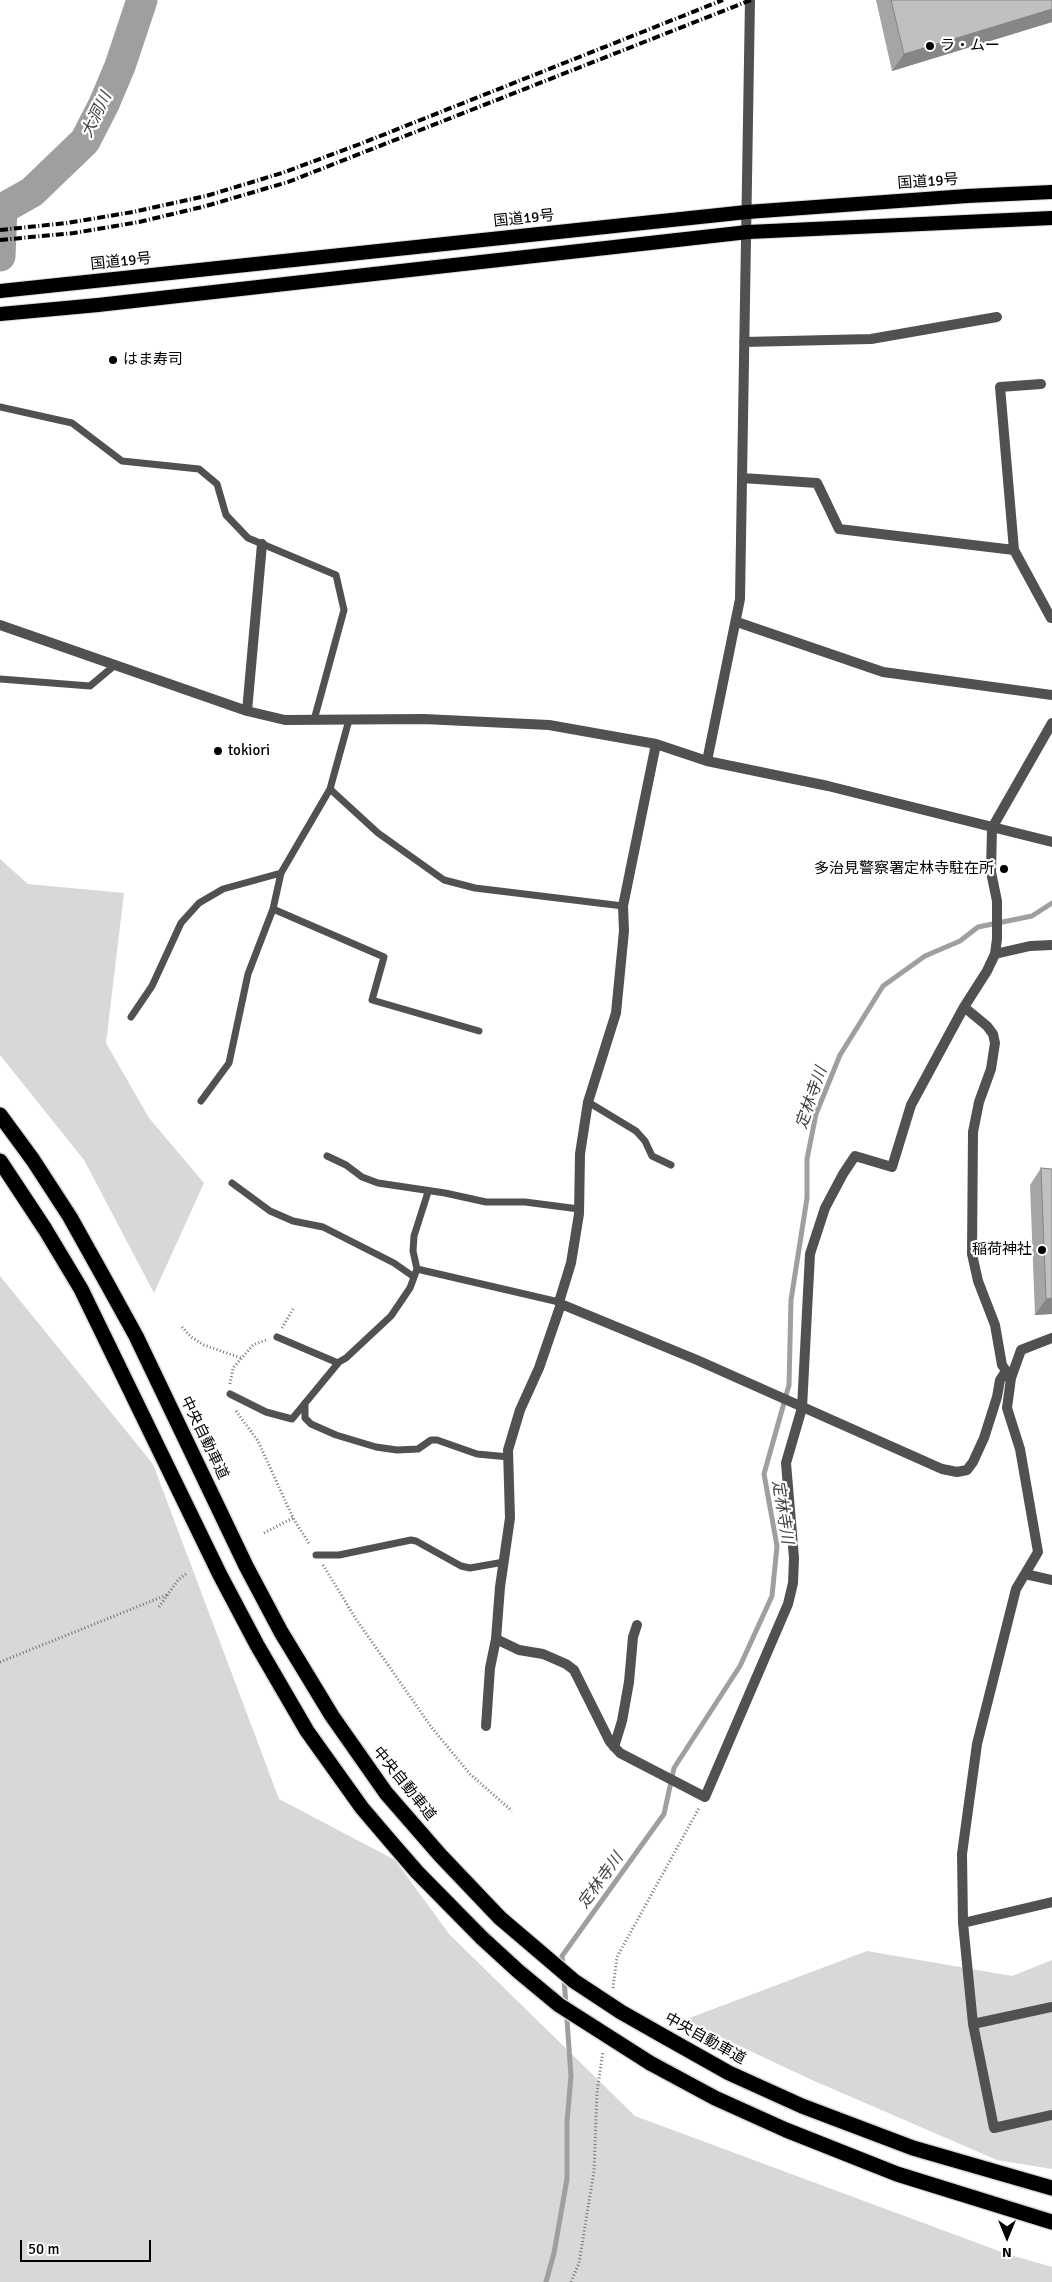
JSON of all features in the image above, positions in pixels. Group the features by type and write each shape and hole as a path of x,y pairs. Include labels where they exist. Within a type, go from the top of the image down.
{"highway":[{"name":"国道19号","path":"0,291 747,212 967,196 1052,192"},
{"path":"0,314 98,305 748,232 1052,218"},
{"name":"中央自動車道","path":"0,1115 33,1160 70,1217 104,1278 136,1336 246,1566 281,1632 332,1716 386,1793 440,1855 500,1918 574,1981 621,2012 729,2073 802,2106 913,2148 1052,2188"},
{"path":"0,1161 45,1229 81,1289 220,1575 257,1645 307,1731 374,1822 417,1872 482,1938 518,1972 559,2005 650,2063 715,2098 786,2130 897,2174 1052,2222"}],"street":[{"path":"707,761 737,622 740,598 745,269 748,232 750,0"},
{"path":"744,342 870,339 997,317"},
{"path":"1041,384 1000,386 1014,550 1051,618"},
{"path":"742,478 817,483 839,529 1014,550"},
{"path":"247,711 262,544"},
{"path":"737,622 883,672 1052,695"},
{"path":"0,625 247,711 285,720 424,719 548,725 656,744 707,761 828,786 1052,842"},
{"path":"496,1639 519,1650 543,1654 566,1664 574,1670 614,1747 629,1760 705,1797 788,1604 793,1583 794,1558 787,1493 786,1463 802,1408 810,1254 825,1208 855,1156 892,1167 911,1105 995,954 997,901 991,872 992,828 1052,723"},
{"path":"486,1726 490,1668 496,1639 510,1518 508,1450 520,1410 538,1368 560,1303 570,1263 579,1209 580,1154 588,1102 616,1013 624,931 623,906 656,744"},
{"path":"995,954 1030,946 1052,944"},
{"path":"964,1007 987,1026 993,1034 995,1043 991,1069 980,1102 973,1132 972,1254 978,1281 995,1325 1002,1365 1008,1374 1007,1408 1020,1449 1038,1552 1016,1589 977,1744 962,1854 963,1923 974,2024 994,2128 1052,2115"},
{"path":"560,1303 697,1360 942,1469 956,1472 967,1470 984,1438 997,1397 1000,1380 1008,1374 1021,1350 1052,1338"},
{"path":"1025,1574 1052,1580"},
{"path":"614,1747 622,1721 629,1682 632,1643 637,1625"},
{"path":"963,1923 1052,1902"},
{"path":"974,2024 1052,2007"}],"lane":[{"path":"0,407 72,423 122,461 199,469 217,484 226,514 248,538 336,575 344,610 314,720"},
{"path":"0,679 90,686 115,665"},
{"path":"201,1101 229,1063 248,974 273,909 281,873 330,789 349,720"},
{"path":"330,789 378,833 444,880 475,888 623,906"},
{"path":"130,1017 152,986 181,923 199,903 223,889 281,873"},
{"path":"273,909 384,957 372,1000 479,1031"},
{"path":"588,1102 636,1131 645,1141 652,1156 671,1165"},
{"path":"327,1156 346,1165 362,1177 378,1183 428,1192 445,1193 486,1202 525,1202 579,1209"},
{"path":"232,1183 270,1211 293,1221 323,1227 416,1273 560,1303"},
{"path":"230,1394 266,1412 292,1418 338,1364 391,1316 410,1288 416,1273 413,1251 414,1236 428,1192"},
{"path":"277,1337 338,1364"},
{"path":"305,1403 305,1418 311,1424 336,1435 376,1447 397,1450 418,1449 431,1440 437,1440 477,1454 509,1457"},
{"path":"316,1555 339,1555 411,1540 461,1566 470,1568 504,1562"}],"path":[{"path":"182,1327 191,1337 204,1345 241,1358"},
{"path":"264,1534 294,1518"},
{"path":"159,1607 178,1580 187,1573"},
{"path":"0,1662 168,1594"}],"shaded area":[{"path":"0,859 28,884 124,893 106,1043 149,1118 204,1183 154,1293 84,1160 0,1055"},
{"path":"0,1276 153,1464 279,1799 395,1860 449,1934 635,2116 1007,2254 1052,2267 1052,2282 0,2282"},
{"path":"867,1951 1012,1976 1052,1960 1052,2169 997,2160 812,2080 684,2020"}],"building":[{"name":"ラ・ムー","path":"891,0 1052,0 1052,9 904,54"},
{"path":"1041,1168 1052,1169 1052,1298 1046,1299"}],"waterway":[{"name":"大洞川","path":"0,256 2,209 32,192 85,141 104,104 120,66 142,0"},
{"name":"定林寺川","path":"563,1967 562,1956 664,1814 674,1768 740,1666 772,1596 777,1546 764,1474 789,1385 791,1300 807,1198 807,1159 816,1114 840,1055 883,986 925,956 960,941 978,927 1032,916 1052,903"},
{"name":"定林寺川","path":"546,2282 554,2253 567,2179 567,2122 571,2076 564,1978"}],"railway":[{"path":"0,230 67,223 133,212 206,196 282,173 723,0"},
{"path":"0,240 74,233 139,222 206,206 288,182 751,0"}],"place":[{"name":"ラ・ムー","path":"930,46"},
{"name":"はま寿司","path":"113,360"},
{"name":"tokiori","path":"218,751"},
{"name":"多治見警察署定林寺駐在所","path":"1004,869"},
{"name":"稲荷神社","path":"1042,1250"}]}
